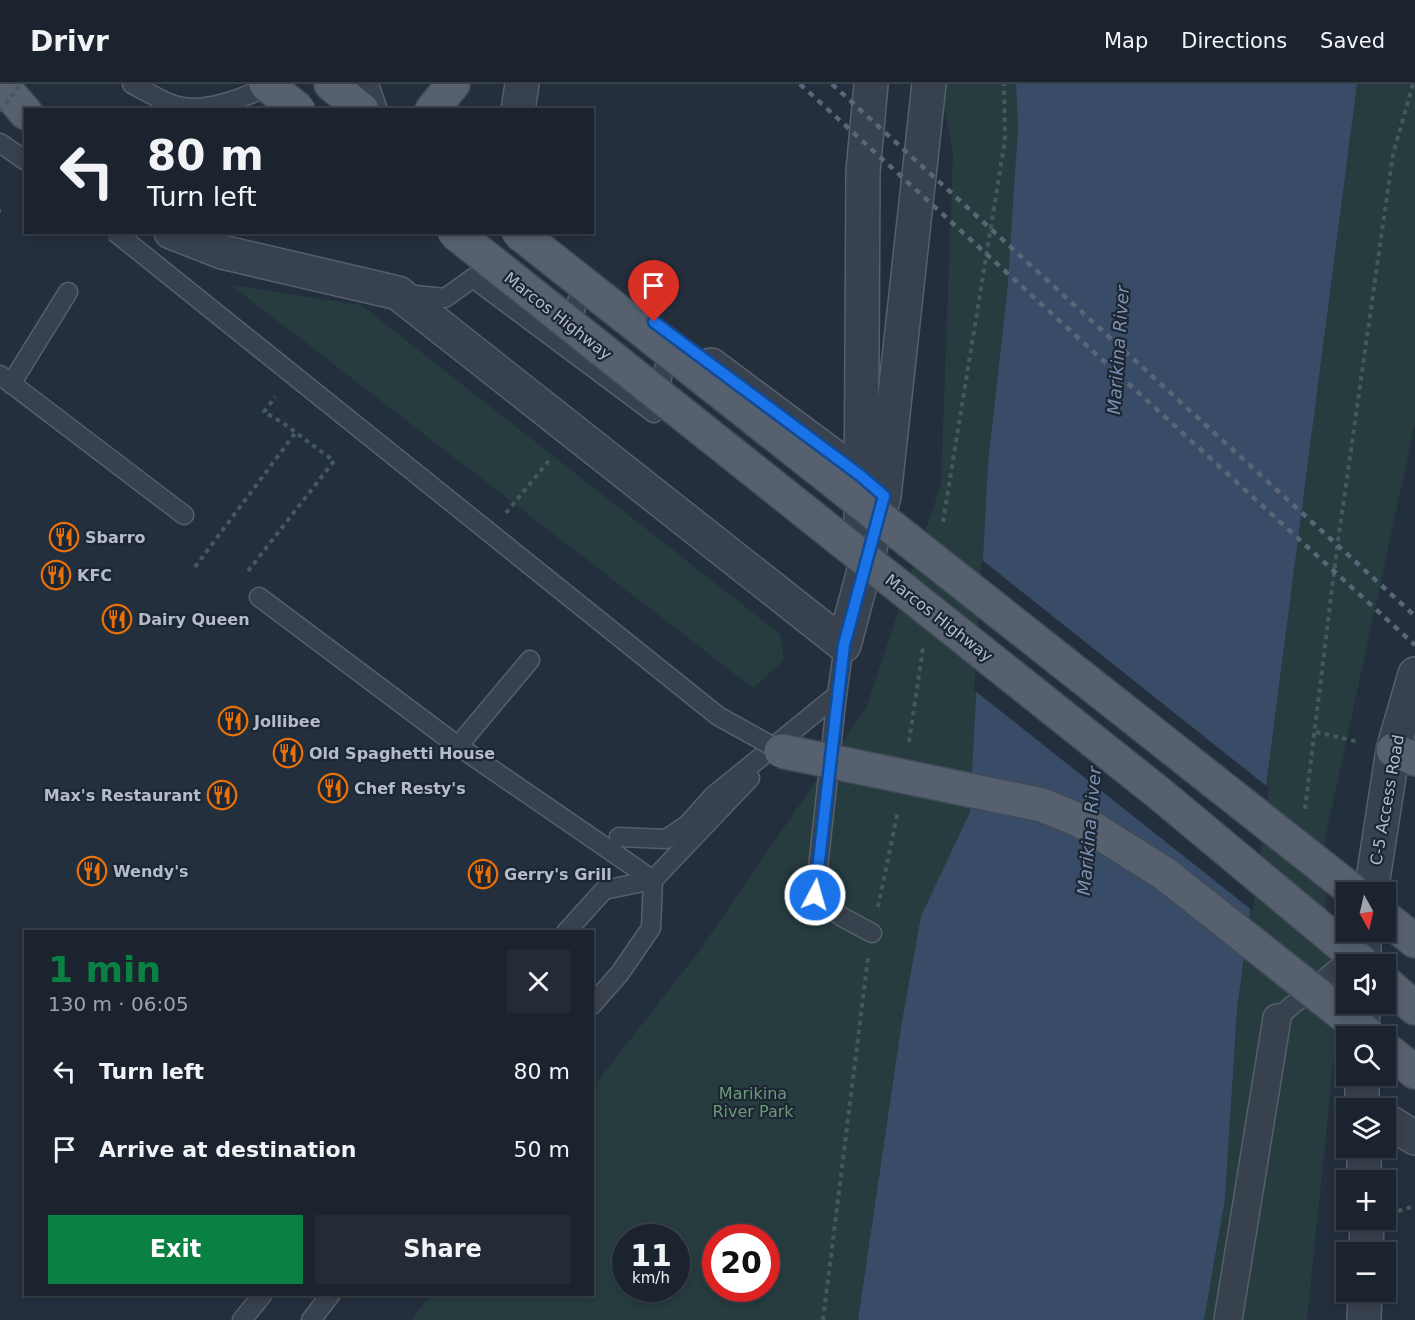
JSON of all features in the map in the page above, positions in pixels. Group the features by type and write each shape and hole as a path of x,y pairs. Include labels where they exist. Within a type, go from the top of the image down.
{"main road":[{"path":"1,84 24,111"},
{"path":"266,84 296,108"},
{"path":"331,84 360,108"},
{"path":"434,108 453,84"},
{"name":"Marcos Highway","path":"457,234 1160,794 1364,952"},
{"path":"521,234 1341,882"},
{"path":"780,750 1042,805 1081,821 1165,874 1357,1026"},
{"path":"1396,926 1415,941"},
{"path":"1396,992 1413,1006"},
{"path":"1396,1057 1415,1072"}],"street":[{"path":"361,84 369,108"},
{"path":"518,108 522,84"},
{"path":"871,84 863,172 873,486"},
{"path":"176,234 222,252 398,293 844,645 861,583 929,84"},
{"path":"543,234 671,336 873,486"},
{"name":"C-5 Access Road","path":"1373,882 1404,754 1415,674"},
{"path":"1228,1320 1278,1018"},
{"path":"1396,1124 1415,1138"},
{"path":"1364,1320 1365,1302"}],"lane":[{"path":"132,84 176,106 201,106 226,103 249,96 272,84"},
{"path":"0,143 24,160"},
{"path":"117,234 718,716 780,750 653,880 604,890 568,930"},
{"path":"398,293 445,298 473,278 485,234"},
{"path":"567,348 585,268"},
{"path":"473,278 654,413 671,336"},
{"path":"68,292 6,379 184,515"},
{"path":"259,597 458,746 653,880"},
{"path":"844,645 815,895 842,917 872,933"},
{"path":"458,746 530,660"},
{"path":"619,837 666,839 687,825 713,796 837,695"},
{"path":"594,1003 620,973 651,928 653,880"},
{"path":"1278,1018 1364,952"},
{"path":"242,1320 261,1296"},
{"path":"311,1320 329,1296"}],"path":[{"path":"0,111 21,84"},
{"path":"941,531 977,297 1005,140 1004,84"},
{"path":"1304,814 1316,732 1337,548 1393,154 1413,84"},
{"path":"245,574 334,461 296,432 264,412 269,406"},
{"path":"502,518 574,430"},
{"path":"195,567 296,432"},
{"path":"907,754 925,637"},
{"path":"1316,732 1404,754"},
{"path":"824,1320 872,933 893,848 900,801"}],"green space":[{"name":"Marikina River Park","path":"940,84 1016,84 1018,128 1007,294 988,462 970,812 921,916 901,1027 858,1320 411,1320 430,1296 594,1296 594,1086 697,954 866,708 941,484 953,154"},
{"path":"1357,84 1415,84 1415,424 1322,853 1336,1036 1307,1320 1204,1320 1225,1199 1237,1010"},
{"path":"231,285 361,305 780,634 784,660 753,688"}],"water":[{"name":"Marikina River","path":"1016,84 1357,84 1237,1010 1225,1199 1204,1320 858,1320 901,1027 921,916 970,812 988,462 1007,294 1018,128"}],"pier":[{"path":"982,560 1269,788 1253,911 974,690"}],"railway":[{"path":"800,84 1415,645"},
{"path":"832,84 1415,616"}],"place":[{"name":"Sbarro","path":"64,537"},
{"name":"KFC","path":"56,575"},
{"name":"Dairy Queen","path":"117,619"},
{"name":"Jollibee","path":"233,721"},
{"name":"Old Spaghetti House","path":"288,753"},
{"name":"Chef Resty's","path":"333,788"},
{"name":"Max's Restaurant","path":"222,795"},
{"name":"Wendy's","path":"92,871"},
{"name":"Gerry's Grill","path":"483,874"}],"route":[{"path":"654,322 861,476 884,496 844,645 815,895"}]}
